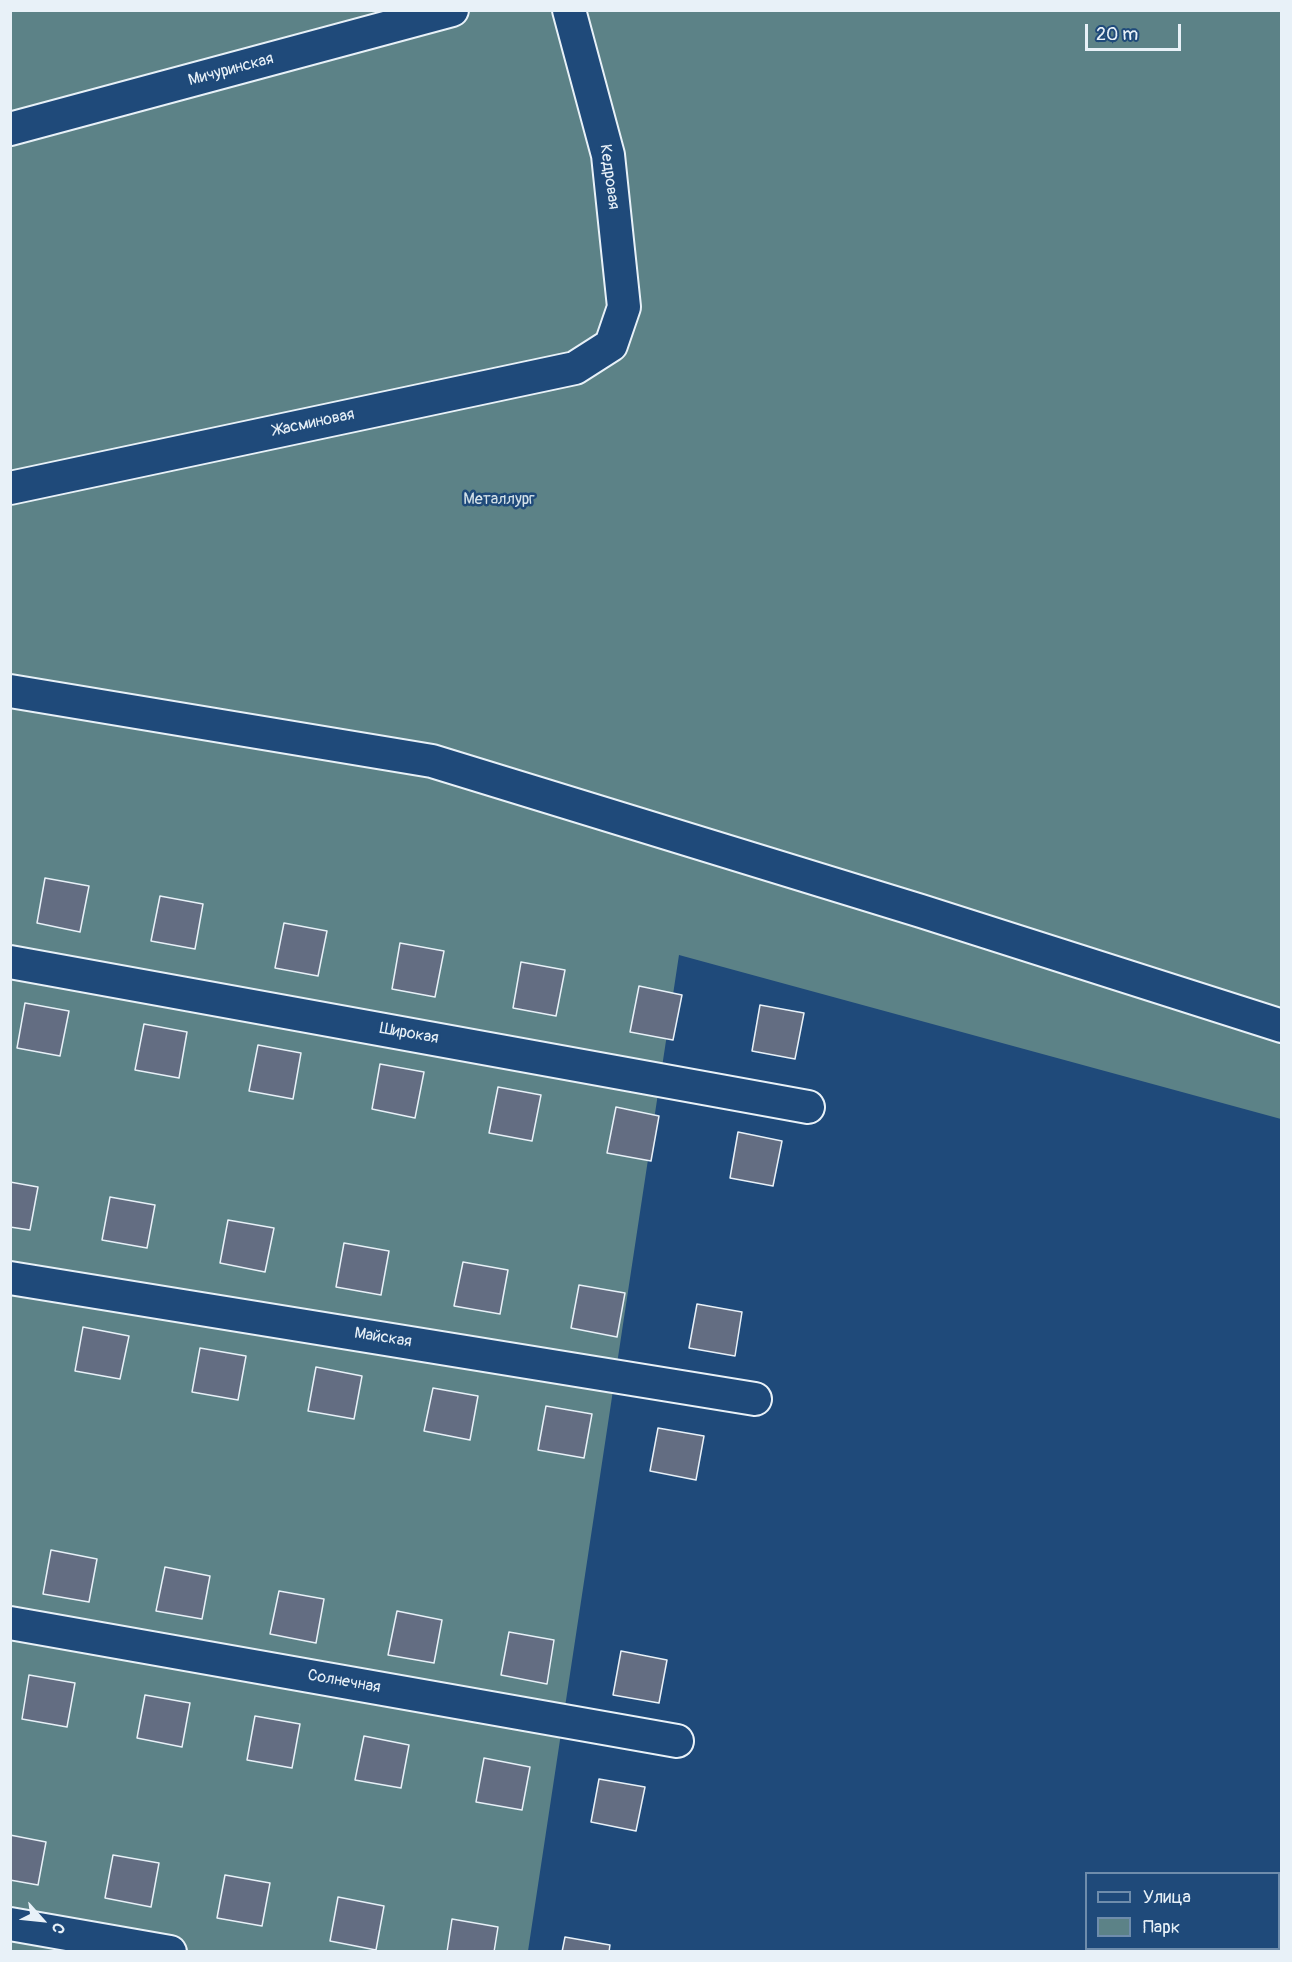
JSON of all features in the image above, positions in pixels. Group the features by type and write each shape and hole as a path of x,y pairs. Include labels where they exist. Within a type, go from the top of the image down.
{"street":[{"name":"Мичуринская","path":"10,129 452,10"},
{"name":"Кедровая","path":"569,10 608,155 624,307 611,345"},
{"name":"Жасминовая","path":"10,488 575,368 611,345"},
{"path":"10,691 432,761 921,911 1281,1026"},
{"name":"Широкая","path":"10,962 808,1107"},
{"name":"Майская","path":"10,1278 754,1399"},
{"name":"Солнечная","path":"10,1623 677,1742"},
{"path":"10,1924 170,1952"}],"green space":[{"name":"Металлург","path":"11,11 1281,11 1281,1119 679,955 528,1951 11,1952"}],"building":[{"path":"45,878 89,886 80,932 37,923"},
{"path":"160,896 203,904 195,949 151,941"},
{"path":"284,923 327,931 318,976 275,968"},
{"path":"400,943 444,951 435,997 392,989"},
{"path":"521,962 565,970 556,1016 513,1008"},
{"path":"639,986 682,995 673,1040 630,1032"},
{"path":"25,1003 69,1011 60,1056 17,1048"},
{"path":"760,1005 804,1013 795,1059 752,1051"},
{"path":"144,1024 187,1032 179,1078 135,1070"},
{"path":"258,1045 301,1053 293,1099 249,1091"},
{"path":"380,1064 424,1072 415,1118 372,1109"},
{"path":"498,1087 541,1095 532,1141 489,1133"},
{"path":"616,1107 659,1116 651,1161 607,1153"},
{"path":"738,1132 782,1141 773,1186 730,1178"},
{"path":"10,1182 38,1187 30,1230 10,1227"},
{"path":"110,1197 155,1205 147,1248 102,1240"},
{"path":"228,1220 274,1228 265,1272 220,1263"},
{"path":"344,1243 389,1251 381,1295 336,1287"},
{"path":"463,1262 508,1270 500,1314 454,1306"},
{"path":"579,1285 625,1293 617,1337 571,1328"},
{"path":"697,1304 742,1312 735,1356 689,1348"},
{"path":"83,1327 129,1336 120,1379 75,1371"},
{"path":"200,1348 246,1356 238,1400 192,1392"},
{"path":"316,1367 362,1376 354,1419 308,1411"},
{"path":"433,1388 478,1396 470,1440 424,1431"},
{"path":"546,1406 592,1414 584,1458 538,1450"},
{"path":"658,1428 704,1436 696,1480 650,1471"},
{"path":"51,1550 97,1559 89,1602 43,1594"},
{"path":"165,1567 210,1576 202,1619 156,1611"},
{"path":"279,1591 324,1599 316,1643 270,1634"},
{"path":"397,1611 442,1620 434,1663 388,1655"},
{"path":"509,1632 554,1640 547,1684 501,1675"},
{"path":"621,1651 667,1660 659,1703 613,1695"},
{"path":"29,1675 75,1683 67,1727 22,1719"},
{"path":"145,1695 190,1703 182,1747 137,1738"},
{"path":"255,1716 300,1724 292,1768 247,1760"},
{"path":"364,1736 409,1745 401,1788 355,1780"},
{"path":"484,1758 530,1767 522,1810 476,1802"},
{"path":"599,1779 645,1787 636,1831 591,1822"},
{"path":"10,1835 46,1842 38,1885 10,1880"},
{"path":"113,1855 159,1863 151,1907 105,1898"},
{"path":"225,1875 270,1883 262,1926 217,1918"},
{"path":"338,1897 384,1906 376,1950 330,1941"},
{"path":"452,1919 498,1927 494,1952 447,1952"},
{"path":"565,1937 610,1945 609,1952 562,1952"}]}
